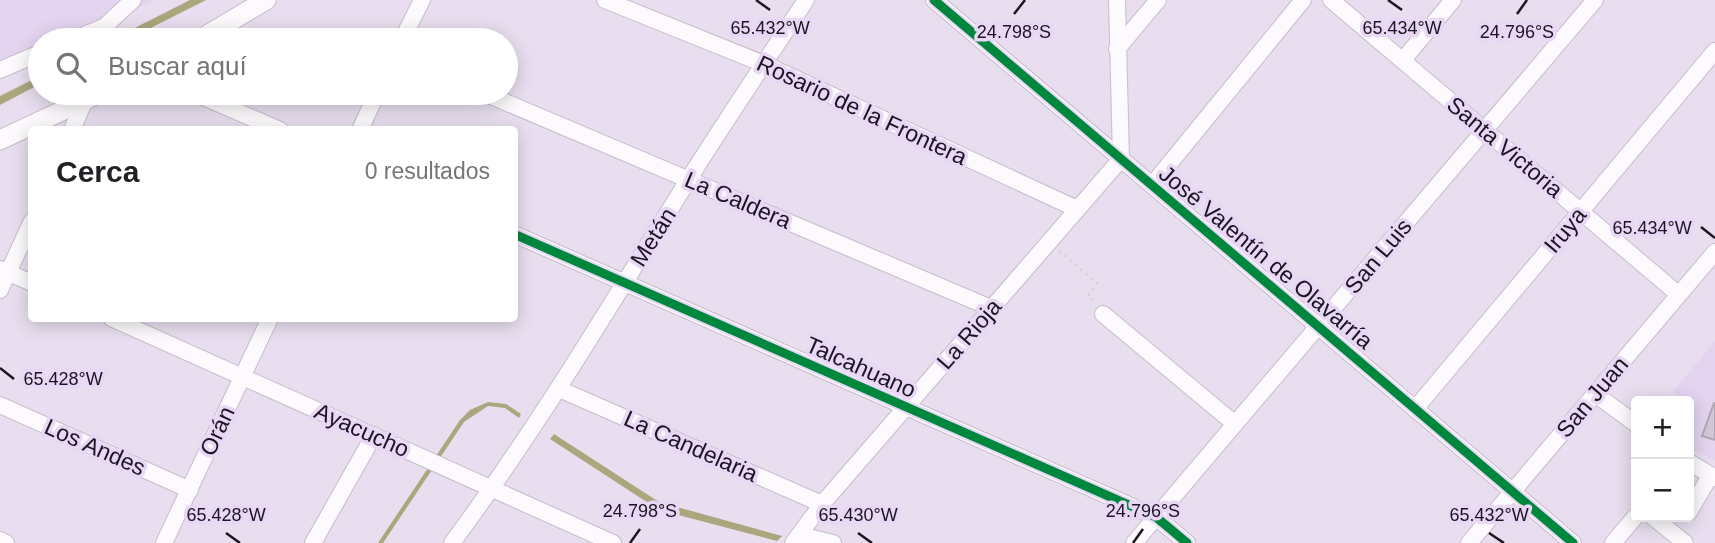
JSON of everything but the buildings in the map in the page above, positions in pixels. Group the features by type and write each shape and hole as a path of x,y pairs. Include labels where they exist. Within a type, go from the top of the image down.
{"main road":[{"path":"219,28 266,0"},
{"path":"29,126 73,105"},
{"path":"0,140 28,127"}],"street":[{"path":"102,28 133,0"},
{"path":"408,28 422,0"},
{"name":"Rosario de la Frontera","path":"604,0 764,64 1077,209"},
{"name":"Metán","path":"453,543 559,389 689,179 806,0"},
{"name":"José Valentín de Olavarría","path":"934,0 1573,543"},
{"path":"1117,0 1121,159"},
{"path":"1117,49 1158,0"},
{"path":"1152,185 1303,0"},
{"name":"Santa Victoria","path":"1331,0 1678,294"},
{"path":"1403,60 1453,0"},
{"name":"San Luis","path":"1134,543 1595,0"},
{"name":"Iruya","path":"1415,409 1715,51"},
{"path":"0,70 28,58"},
{"path":"74,126 87,105"},
{"path":"222,105 271,126"},
{"path":"362,126 371,105"},
{"name":"La Caldera","path":"513,105 991,308"},
{"name":"La Rioja","path":"797,539 822,504 1121,159"},
{"path":"0,290 4,271 28,228"},
{"name":"Talcahuano","path":"518,236 1156,517 1187,543"},
{"name":"San Juan","path":"1469,543 1715,252"},
{"path":"4,271 28,281"},
{"path":"1103,314 1234,424"},
{"name":"Ayacucho","path":"120,322 613,543"},
{"name":"Orán","path":"164,543 268,322"},
{"name":"La Candelaria","path":"559,389 822,504"},
{"path":"1595,394 1631,420"},
{"name":"Los Andes","path":"0,405 190,490"},
{"path":"313,543 374,435"},
{"path":"1694,465 1713,477 1694,505"},
{"path":"1613,543 1631,522"},
{"path":"1659,522 1680,539 1685,522"},
{"path":"797,539 833,543"},
{"path":"0,540 6,543"}],"path":[{"path":"1049,242 1097,283 1088,296 1102,308 1100,311 1103,314"}],"shaded area":[{"path":"0,0 154,0 95,28 28,28 28,60 0,74"},
{"path":"190,0 206,0 151,28 135,28"},
{"path":"28,82 28,90 0,105 0,96"},
{"path":"1715,341 1715,460 1694,450 1694,396 1678,396 1673,392"},
{"path":"488,402 506,404 521,414 519,418 505,408 488,406 464,422 383,543 378,543 460,420 470,410"},
{"path":"554,434 659,502 782,536 777,541 659,510 550,439"}],"cycle path":[{"path":"934,0 1573,543"},
{"path":"518,236 1156,517 1187,543"}]}
